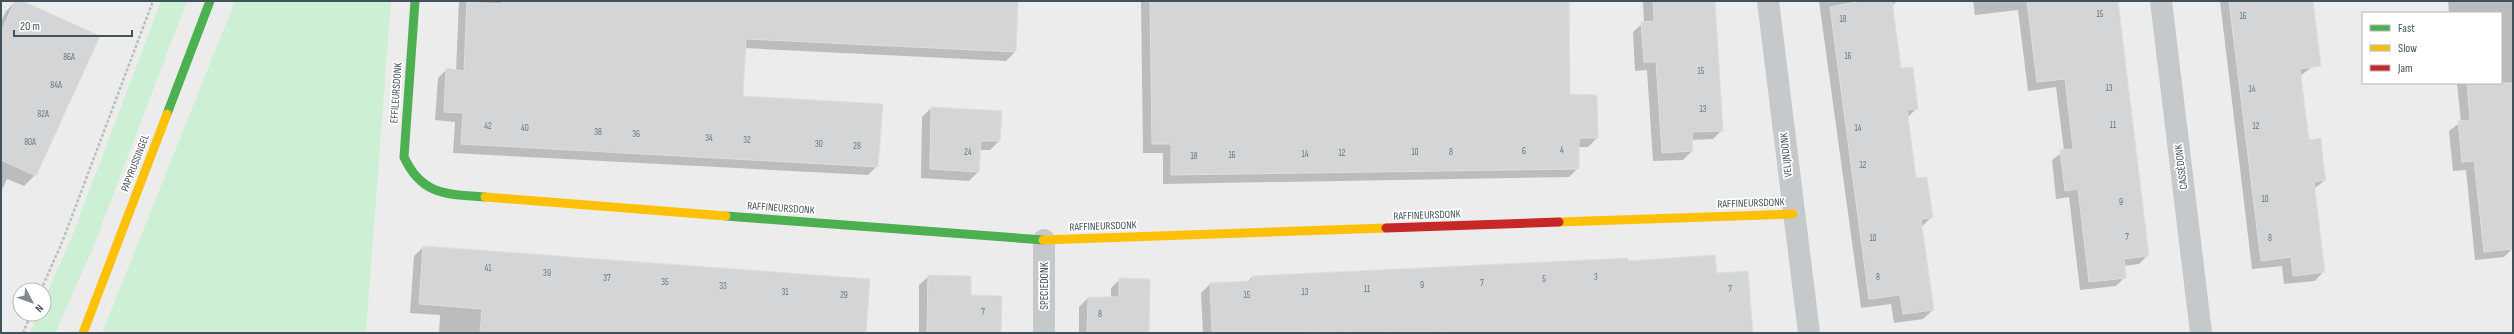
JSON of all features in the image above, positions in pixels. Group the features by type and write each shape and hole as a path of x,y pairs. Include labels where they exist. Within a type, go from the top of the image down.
{"street":[{"name":"PAPYRUSSINGEL","path":"83,333 210,1"},
{"name":"EFFILEURSDONK","path":"415,1 404,157 410,172 419,183"},
{"name":"VELIJNDONK","path":"1768,1 1793,214 1809,333"},
{"name":"CASSÉDONK","path":"2161,1 2201,333"},
{"name":"RAFFINEURSDONK","path":"419,183 445,194 1044,240 1793,214"},
{"name":"SPECIEDONK","path":"1044,240 1044,333"}],"path":[{"path":"45,282 66,233 153,1"},
{"path":"23,333 28,322"}],"green space":[{"path":"161,1 187,1 93,248 55,333 30,333 35,322 52,322 52,282 71,239"},
{"path":"235,1 391,1 366,333 102,333"}],"building":[{"path":"15,1 22,1 100,36 36,176 1,160 1,32"},
{"path":"502,1 1018,1 1016,52 746,39 743,96 883,104 878,167 461,144 463,113 444,112 446,68 464,71 467,2 502,4"},
{"path":"1150,1 1569,1 1570,94 1597,95 1598,138 1579,138 1579,169 1171,175 1171,144 1152,144"},
{"path":"1653,1 1715,1 1723,131 1692,132 1693,151 1662,153 1656,62 1644,62 1641,22 1654,21"},
{"path":"1861,1 1892,1 1901,68 1913,67 1918,109 1907,110 1916,178 1927,177 1933,218 1921,219 1934,310 1903,314 1900,295 1869,299 1830,7"},
{"path":"2027,1 2118,1 2149,256 2124,259 2126,278 2089,282 2078,189 2065,191 2060,150 2073,149 2065,79 2037,82"},
{"path":"2229,1 2313,1 2321,66 2300,69 2309,140 2321,138 2326,180 2314,182 2325,272 2293,276 2291,257 2261,261"},
{"path":"2513,83 2513,249 2484,252 2474,161 2462,162 2458,121 2470,120 2467,84"},
{"path":"931,107 1002,111 1000,141 981,141 979,172 930,169"},
{"path":"423,246 870,279 866,333 480,333 482,309 419,304"},
{"path":"1715,255 1717,273 1748,271 1753,333 1212,332 1210,283 1252,281 1252,276 1628,258 1628,261"},
{"path":"928,275 971,276 971,295 1002,296 1001,333 927,333"},
{"path":"1119,278 1150,279 1149,333 1087,333 1088,297 1119,297"}],"traffic: fast":[{"path":"167,114 210,1"},
{"path":"415,1 404,157 411,170 428,186 447,193 485,197"},
{"path":"726,216 1043,240"}],"traffic: slow":[{"path":"83,333 167,114"},
{"path":"485,197 726,216"},
{"path":"1559,222 1793,214"},
{"path":"1043,240 1386,228"}],"traffic: jam":[{"path":"1386,228 1559,222"}]}
